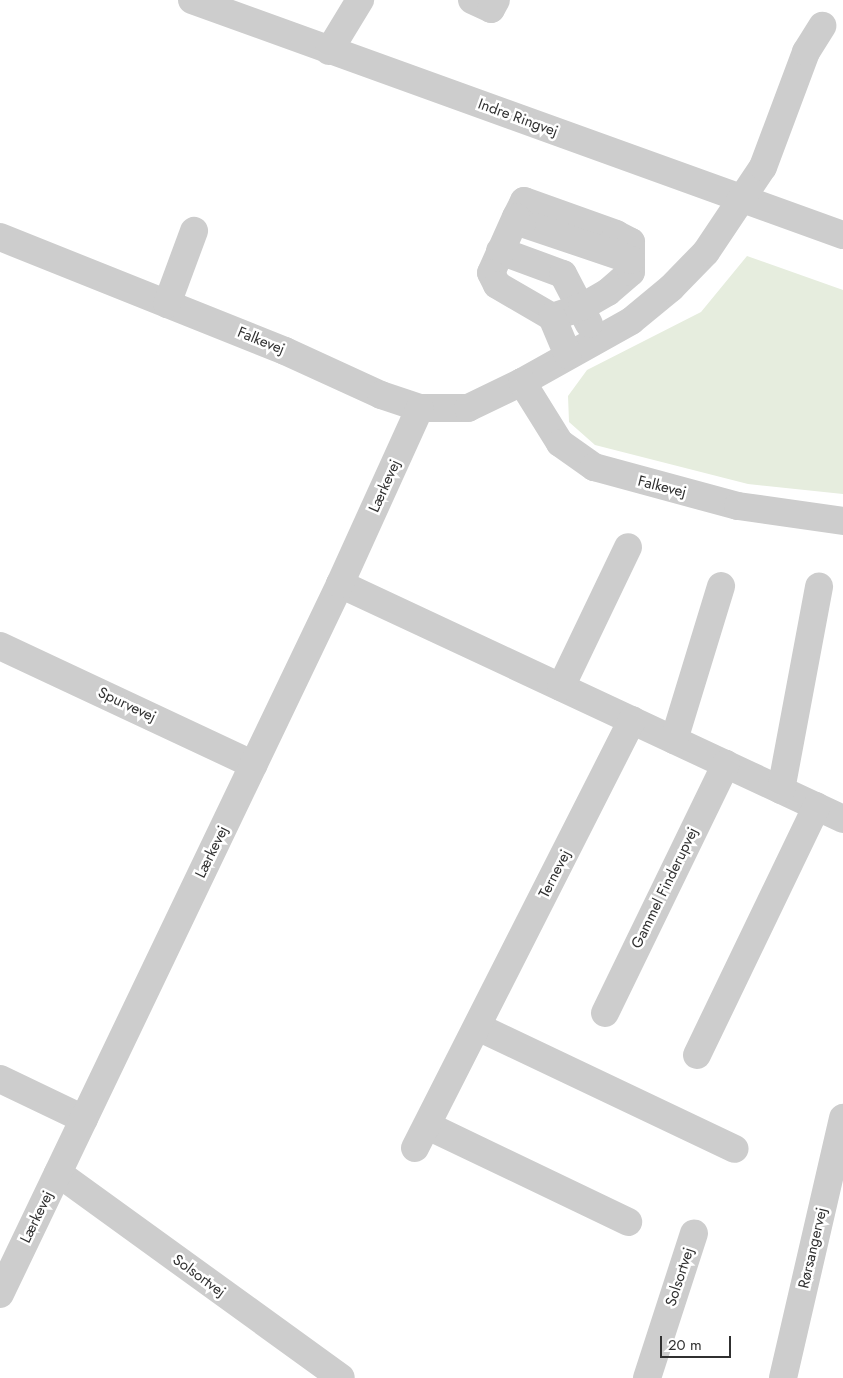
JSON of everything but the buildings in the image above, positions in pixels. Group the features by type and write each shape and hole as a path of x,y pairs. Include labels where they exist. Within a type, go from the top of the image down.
{"street":[{"name":"Indre Ringvej","path":"192,0 843,235"},
{"path":"329,50 360,0"},
{"path":"472,0 491,9 496,0"},
{"name":"Falkevej","path":"0,237 285,351 382,395 420,408 468,408 522,382 631,321 671,288 706,252 763,167 806,52 822,26"},
{"path":"552,317 582,307 608,292 631,272 631,260 522,223 516,217 491,273 497,285 552,317 568,355"},
{"path":"167,304 194,231"},
{"path":"500,251 563,274 582,307 595,340"},
{"name":"Falkevej","path":"522,382 560,443 594,467 738,506 843,522"},
{"name":"Lærkevej","path":"0,1294 340,584 420,408"},
{"path":"561,687 628,547"},
{"path":"340,584 843,819"},
{"path":"674,740 721,586"},
{"path":"781,790 819,588"},
{"name":"Spurvevej","path":"0,646 254,765"},
{"name":"Ternevej","path":"628,1222 421,1137 632,720"},
{"name":"Gammel Finderupvej","path":"605,1013 726,764"},
{"path":"697,1055 817,806"},
{"path":"478,1027 735,1149"},
{"path":"0,1079 84,1119"},
{"name":"Rørsangervej","path":"783,1378 843,1118"},
{"name":"Solsortvej","path":"58,1173 340,1378"},
{"name":"Solsortvej","path":"647,1378 694,1233"}],"green space":[{"path":"747,256 843,290 843,494 748,484 595,445 569,422 568,396 587,370 701,312"}]}
